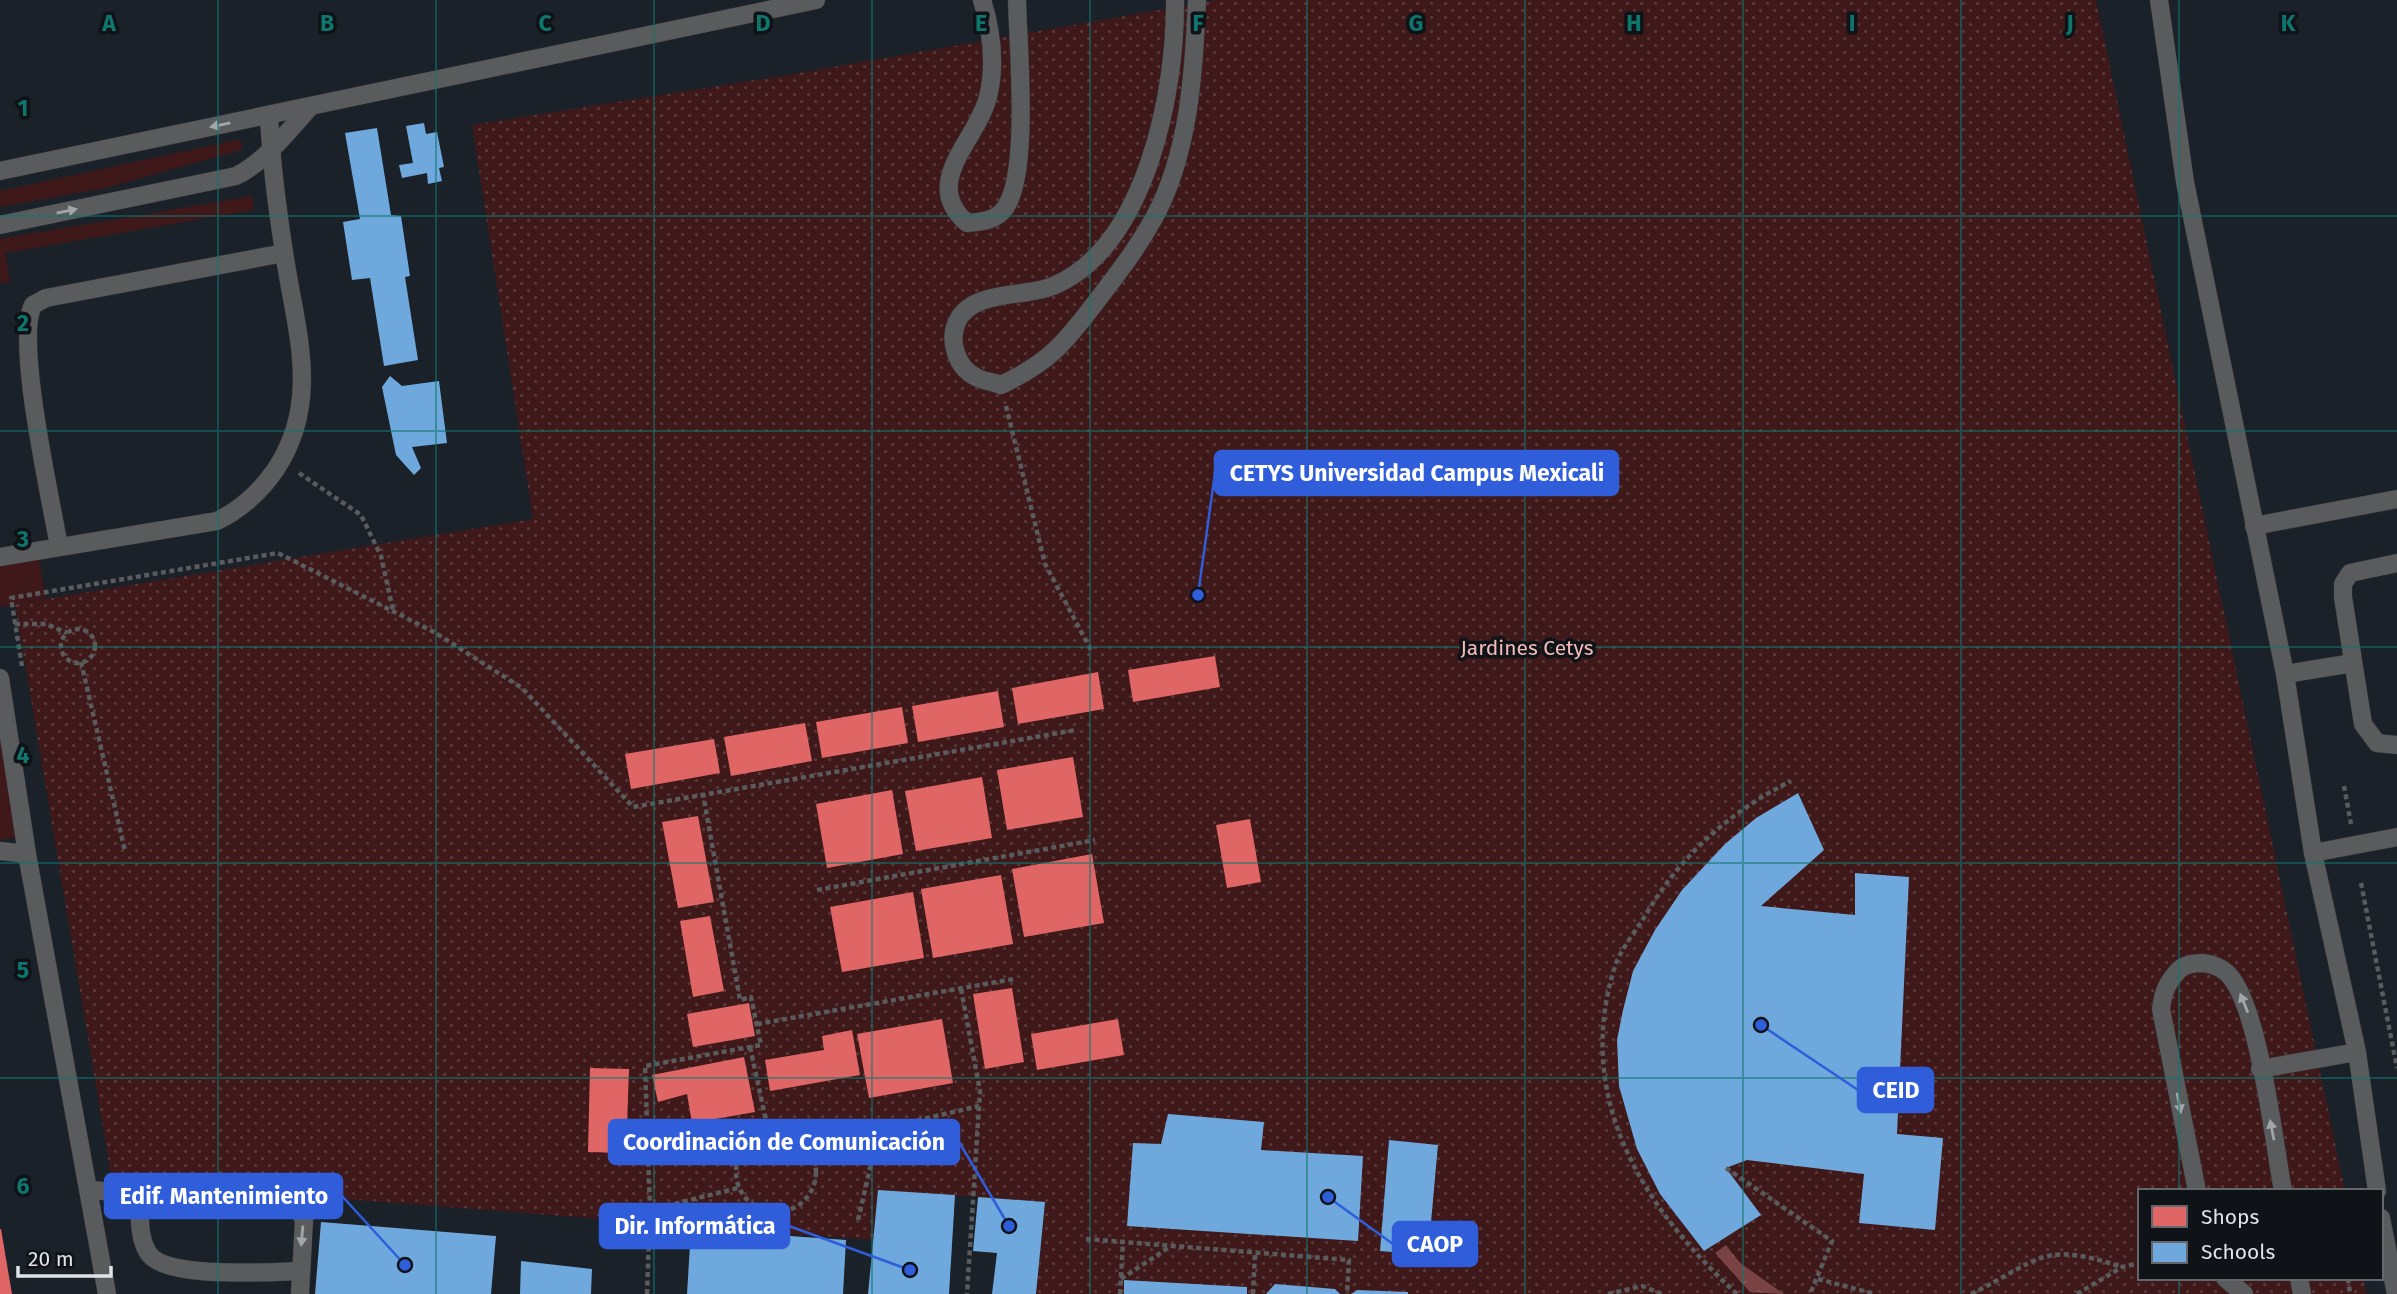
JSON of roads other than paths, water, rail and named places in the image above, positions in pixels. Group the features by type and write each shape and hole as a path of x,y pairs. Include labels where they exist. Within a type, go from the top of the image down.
{"lane":[{"path":"0,171 816,0"},
{"path":"982,0 991,29 993,65 988,98 950,171 947,194 953,211 967,223 986,222 1004,211 1013,194 1019,163 1017,0"},
{"path":"1175,0 1173,59 1165,103 1148,169 1117,231 1089,262 1056,285 1027,294 987,299 970,306 957,322 953,342 958,360 974,377 1002,385 1037,368 1069,338 1132,254 1155,216 1178,158 1190,86 1197,0"},
{"path":"2159,0 2185,182 2285,674 2313,853 2357,1052 2377,1189"},
{"path":"0,225 236,176 247,171 311,106"},
{"path":"0,557 217,521 241,508 256,495 281,461 301,415 302,351 284,253 269,115"},
{"path":"59,547 30,378 27,322 33,305 46,298 284,253"},
{"path":"2254,526 2397,499"},
{"path":"2397,563 2350,573 2343,584 2364,724 2377,743 2397,745"},
{"path":"2285,674 2353,663"},
{"path":"0,678 27,855 107,1294"},
{"path":"2313,853 2397,838"},
{"path":"0,850 27,855"},
{"path":"2197,1189 2161,1009 2163,992 2182,966 2199,963 2214,965 2228,974 2241,995 2251,1023 2283,1189"},
{"path":"2260,1069 2357,1052"},
{"path":"89,1191 296,1205 304,1220 299,1271 300,1294"},
{"path":"139,1195 145,1246 150,1256 159,1262 171,1267 206,1270 299,1271"},
{"path":"2383,1230 2393,1294"},
{"path":"2227,1280 2244,1294"}],"water":[{"path":"1726,1245 1740,1263 1784,1294 1750,1292 1715,1253"}],"place":[{"name":"CETYS Universidad Campus Mexicali","path":"1198,595"},
{"name":"CEID","path":"1761,1025"},
{"name":"CAOP","path":"1328,1197"},
{"name":"Coordinación de Comunicación","path":"1009,1226"},
{"name":"Edif. Mantenimiento","path":"405,1265"},
{"name":"Dir. Informática","path":"910,1270"}],"park label":[{"name":"Jardines Cetys","path":"1527,648"}]}
